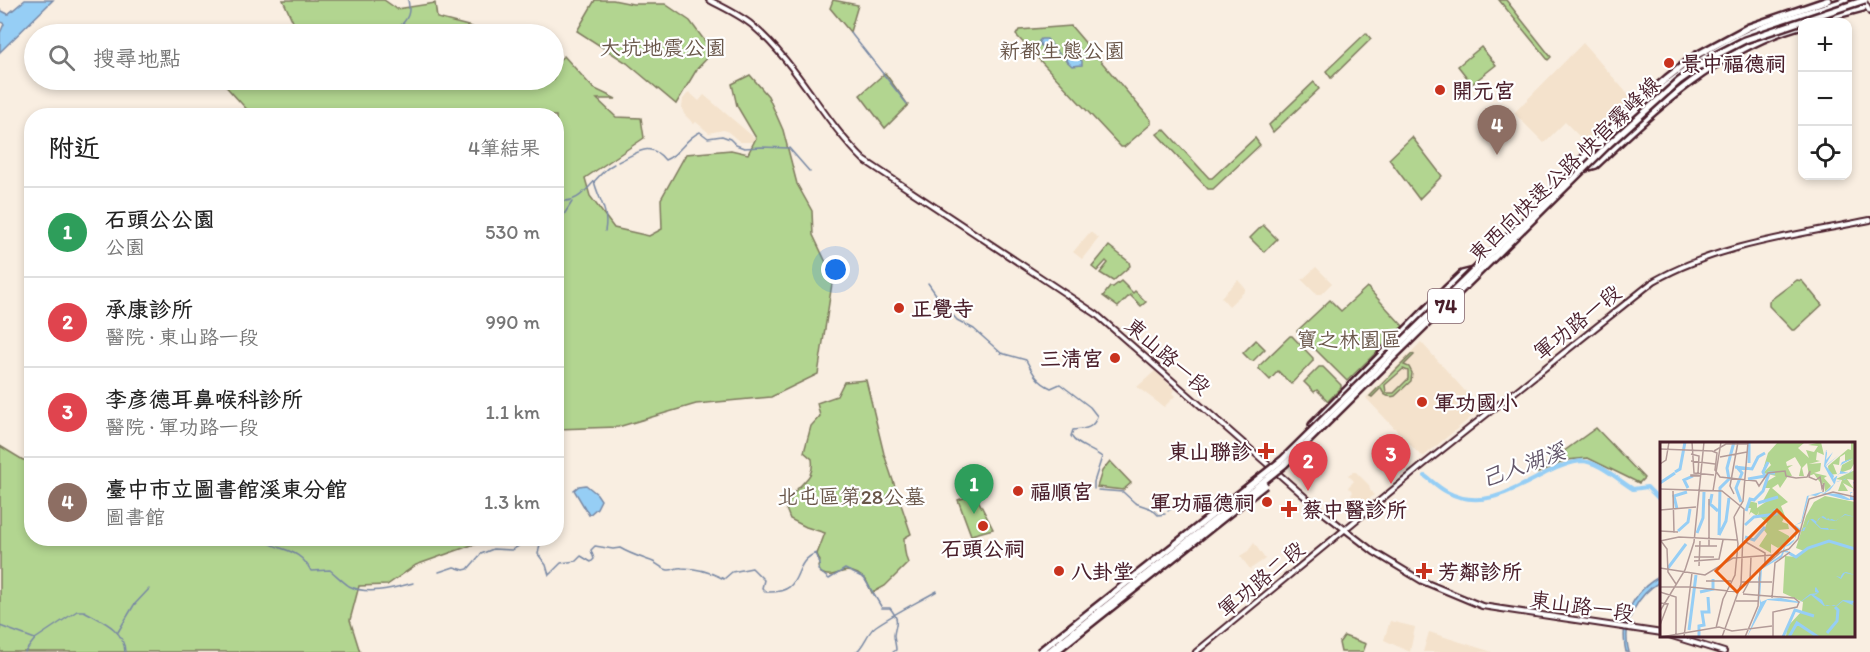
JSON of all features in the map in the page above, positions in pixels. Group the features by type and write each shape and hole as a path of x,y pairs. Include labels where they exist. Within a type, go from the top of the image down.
{"highway":[{"path":"1567,179 1581,159 1618,121 1666,78 1695,56 1749,27 1828,0"},
{"name":"東西向快速公路 快官霧峰線","path":"1039,652 1282,460 1659,90 1700,60 1751,33 1846,0"},
{"name":"東西向快速公路 快官霧峰線","path":"1048,652 1279,470 1665,93 1716,56 1771,30 1864,0"},
{"path":"1826,18 1863,8"},
{"path":"1586,168 1596,165 1651,113 1693,79 1737,52 1798,27"},
{"name":"74","path":"1312,425 1445,290 1462,274 1474,271"},
{"name":"74","path":"1055,652 1256,494 1279,470"}],"main road":[{"name":"東山路一段","path":"709,0 761,33 842,136 864,160 1096,315 1344,530 1374,552 1422,581 1482,606 1660,633"},
{"path":"1864,0 1870,12"},
{"name":"軍功路一段","path":"1344,530 1654,280 1686,264 1760,242 1870,220"},
{"name":"軍功路二段","path":"1197,652 1344,530"},
{"path":"1675,637 1724,652"}],"shaded area":[{"path":"1583,43 1633,100 1588,145 1565,122 1544,143 1514,113"},
{"path":"689,92 699,101 704,95 757,140 740,142 727,131 709,133 696,122 694,124 684,114 682,108 683,99"},
{"path":"1090,232 1099,238 1082,259 1073,252"},
{"path":"1316,267 1332,283 1321,294 1316,294 1302,280"},
{"path":"1238,280 1245,291 1229,306 1221,297"},
{"name":"軍功國小","path":"1421,342 1481,409 1424,456 1420,455 1366,398"},
{"path":"1155,371 1175,390 1172,393 1175,396 1164,407 1137,387"},
{"path":"1356,472 1369,485 1374,495 1364,504 1362,502 1360,504 1351,495 1353,492 1348,487 1354,481 1348,475"},
{"path":"1254,543 1265,559 1250,569 1240,556"},
{"path":"1390,621 1415,627 1410,652 1384,640"},
{"path":"1429,632 1492,652 1423,652"}],"green space":[{"path":"283,0 384,0 397,9 435,3 437,18 460,24 294,24"},
{"name":"大坑地震公園","path":"595,0 613,0 633,4 665,4 690,21 713,52 697,69 676,104 627,63 577,31"},
{"path":"833,0 858,5 850,32 830,8"},
{"path":"1499,0 1506,0 1551,57 1548,60"},
{"name":"新都生態公園","path":"1071,26 1151,120 1151,124 1124,147 1121,147 1016,35 1019,30"},
{"path":"1366,33 1371,39 1331,78 1326,71"},
{"path":"1481,47 1496,65 1472,84 1458,66"},
{"path":"564,56 593,88 616,99 597,99 616,117 641,118 644,138 585,178 590,196 614,228 649,236 662,229 661,199 686,154 731,150 748,154 756,138 737,106 732,84 750,75 768,96 783,130 797,184 812,211 813,235 833,277 818,374 771,397 696,404 618,427 564,429 564,108 246,108 229,90 564,90"},
{"path":"885,73 908,105 885,128 860,95"},
{"path":"1314,82 1319,89 1273,132 1269,125"},
{"path":"1164,129 1209,178 1212,178 1255,138 1260,145 1213,189 1208,189 1157,134"},
{"path":"1412,137 1442,176 1419,199 1389,159"},
{"path":"1263,225 1277,239 1264,252 1250,238"},
{"path":"1109,246 1129,262 1130,266 1113,281 1100,273 1108,263 1106,261 1097,271 1092,267"},
{"path":"1797,280 1802,281 1822,305 1795,330 1792,330 1769,306 1769,301"},
{"path":"1121,281 1146,302 1141,306 1130,295 1118,307 1103,296 1110,287"},
{"name":"寶之林園區","path":"1367,287 1403,326 1347,381 1297,331 1330,300 1341,311"},
{"path":"1290,336 1313,358 1313,361 1291,384 1278,371 1270,380 1259,369 1259,366"},
{"path":"1256,340 1265,349 1253,361 1243,353"},
{"path":"1412,354 1414,355 1404,365 1409,367 1412,373 1411,381 1395,396 1386,395 1381,388 1372,397 1370,396","holes":["1403,369 1408,371 1408,379 1394,393 1386,393 1385,385"]},
{"path":"1319,367 1323,367 1341,385 1341,388 1328,401 1304,382"},
{"name":"北屯區第28公墓","path":"866,380 884,454 911,534 904,538 908,563 885,586 872,593 865,579 858,574 847,571 831,575 821,573 817,554 825,533 790,519 786,509 794,492 811,472 812,459 804,452 811,426 820,416 817,403 837,396 844,382"},
{"path":"1596,428 1644,478 1639,483 1588,458 1567,460 1538,473 1538,470"},
{"path":"0,446 24,460 24,546 469,546 416,565 387,585 359,586 350,620 360,652 0,652"},
{"path":"1110,461 1131,483 1123,490 1097,487 1102,471"},
{"path":"975,494 993,529 971,535 958,500"},
{"path":"1344,636 1366,644 1363,652 1341,652 1339,643"}],"water":[{"path":"25,0 53,0 29,24 24,24 24,28 0,52 0,33 4,24 0,21 0,10 8,14"},
{"path":"1047,39 1059,53 1053,48 1041,46 1039,41"},
{"path":"1065,52 1073,52 1082,61 1082,65 1072,66 1062,56 1067,60"},
{"path":"586,485 601,500 597,508 589,515 574,490"},
{"path":"1660,577 1660,582 1645,594 1633,611 1627,631 1629,652 1626,652 1624,640 1630,607 1651,582"}],"waterway":[{"path":"402,24 408,16 408,0"},
{"path":"850,32 907,104"},
{"path":"618,162 648,149 665,160 700,132 708,138 722,136 744,148 789,148 810,172"},
{"path":"564,201 581,195 614,164"},
{"path":"594,181 605,211 605,231"},
{"path":"564,214 572,202"},
{"name":"己人湖溪","path":"928,283 957,320 974,329 1001,353 1026,360 1036,377 1046,386 1051,388 1060,384 1090,407 1097,416 1094,424 1088,428 1073,430 1071,436 1102,457 1094,489"},
{"name":"己人湖溪","path":"1425,476 1444,490 1460,497 1486,499 1510,491 1550,471 1581,461 1601,467 1633,489 1647,487 1660,500"},
{"name":"己人湖溪","path":"1098,490 1123,492 1135,503 1152,509 1158,515 1165,514"},
{"name":"己人湖溪","path":"1168,511 1183,500 1201,510"},
{"path":"275,546 300,557 311,571 330,570 356,589 373,591 413,583"},
{"path":"439,572 454,567 468,569 481,554 493,549 512,550 518,546"},
{"path":"540,546 538,554 546,565 549,575 561,563 576,561 581,556 591,562 594,559 591,550 595,546 620,548 668,570 693,569 709,572 724,579 732,572 752,568 764,580 762,588 766,592 787,588 793,583 803,564 816,553 820,564 818,570 829,579 845,569 864,578 882,608 890,608 897,621 894,635 896,650 893,652"},
{"path":"118,632 134,605 149,589"},
{"path":"856,652 876,626 937,591"},
{"path":"25,652 35,639 77,611 84,611 111,627 121,637 125,652"},
{"path":"0,626 35,639"}],"place":[{"name":"景中福德祠","path":"1669,63"},
{"name":"開元宮","path":"1440,90"},
{"name":"臺中市立圖書館溪東分館","path":"1497,155"},
{"name":"正覺寺","path":"899,308"},
{"name":"三清宮","path":"1115,358"},
{"name":"軍功國小","path":"1422,402"},
{"name":"東山聯診","path":"1266,451"},
{"name":"李彥德耳鼻喉科診所","path":"1391,484"},
{"name":"福順宮","path":"1018,491"},
{"name":"承康診所","path":"1308,491"},
{"name":"軍功福德祠","path":"1267,502"},
{"name":"蔡中醫診所","path":"1289,509"},
{"name":"石頭公公園","path":"974,514"},
{"name":"石頭公祠","path":"983,526"},
{"name":"八卦堂","path":"1059,571"},
{"name":"芳鄰診所","path":"1424,571"}]}
